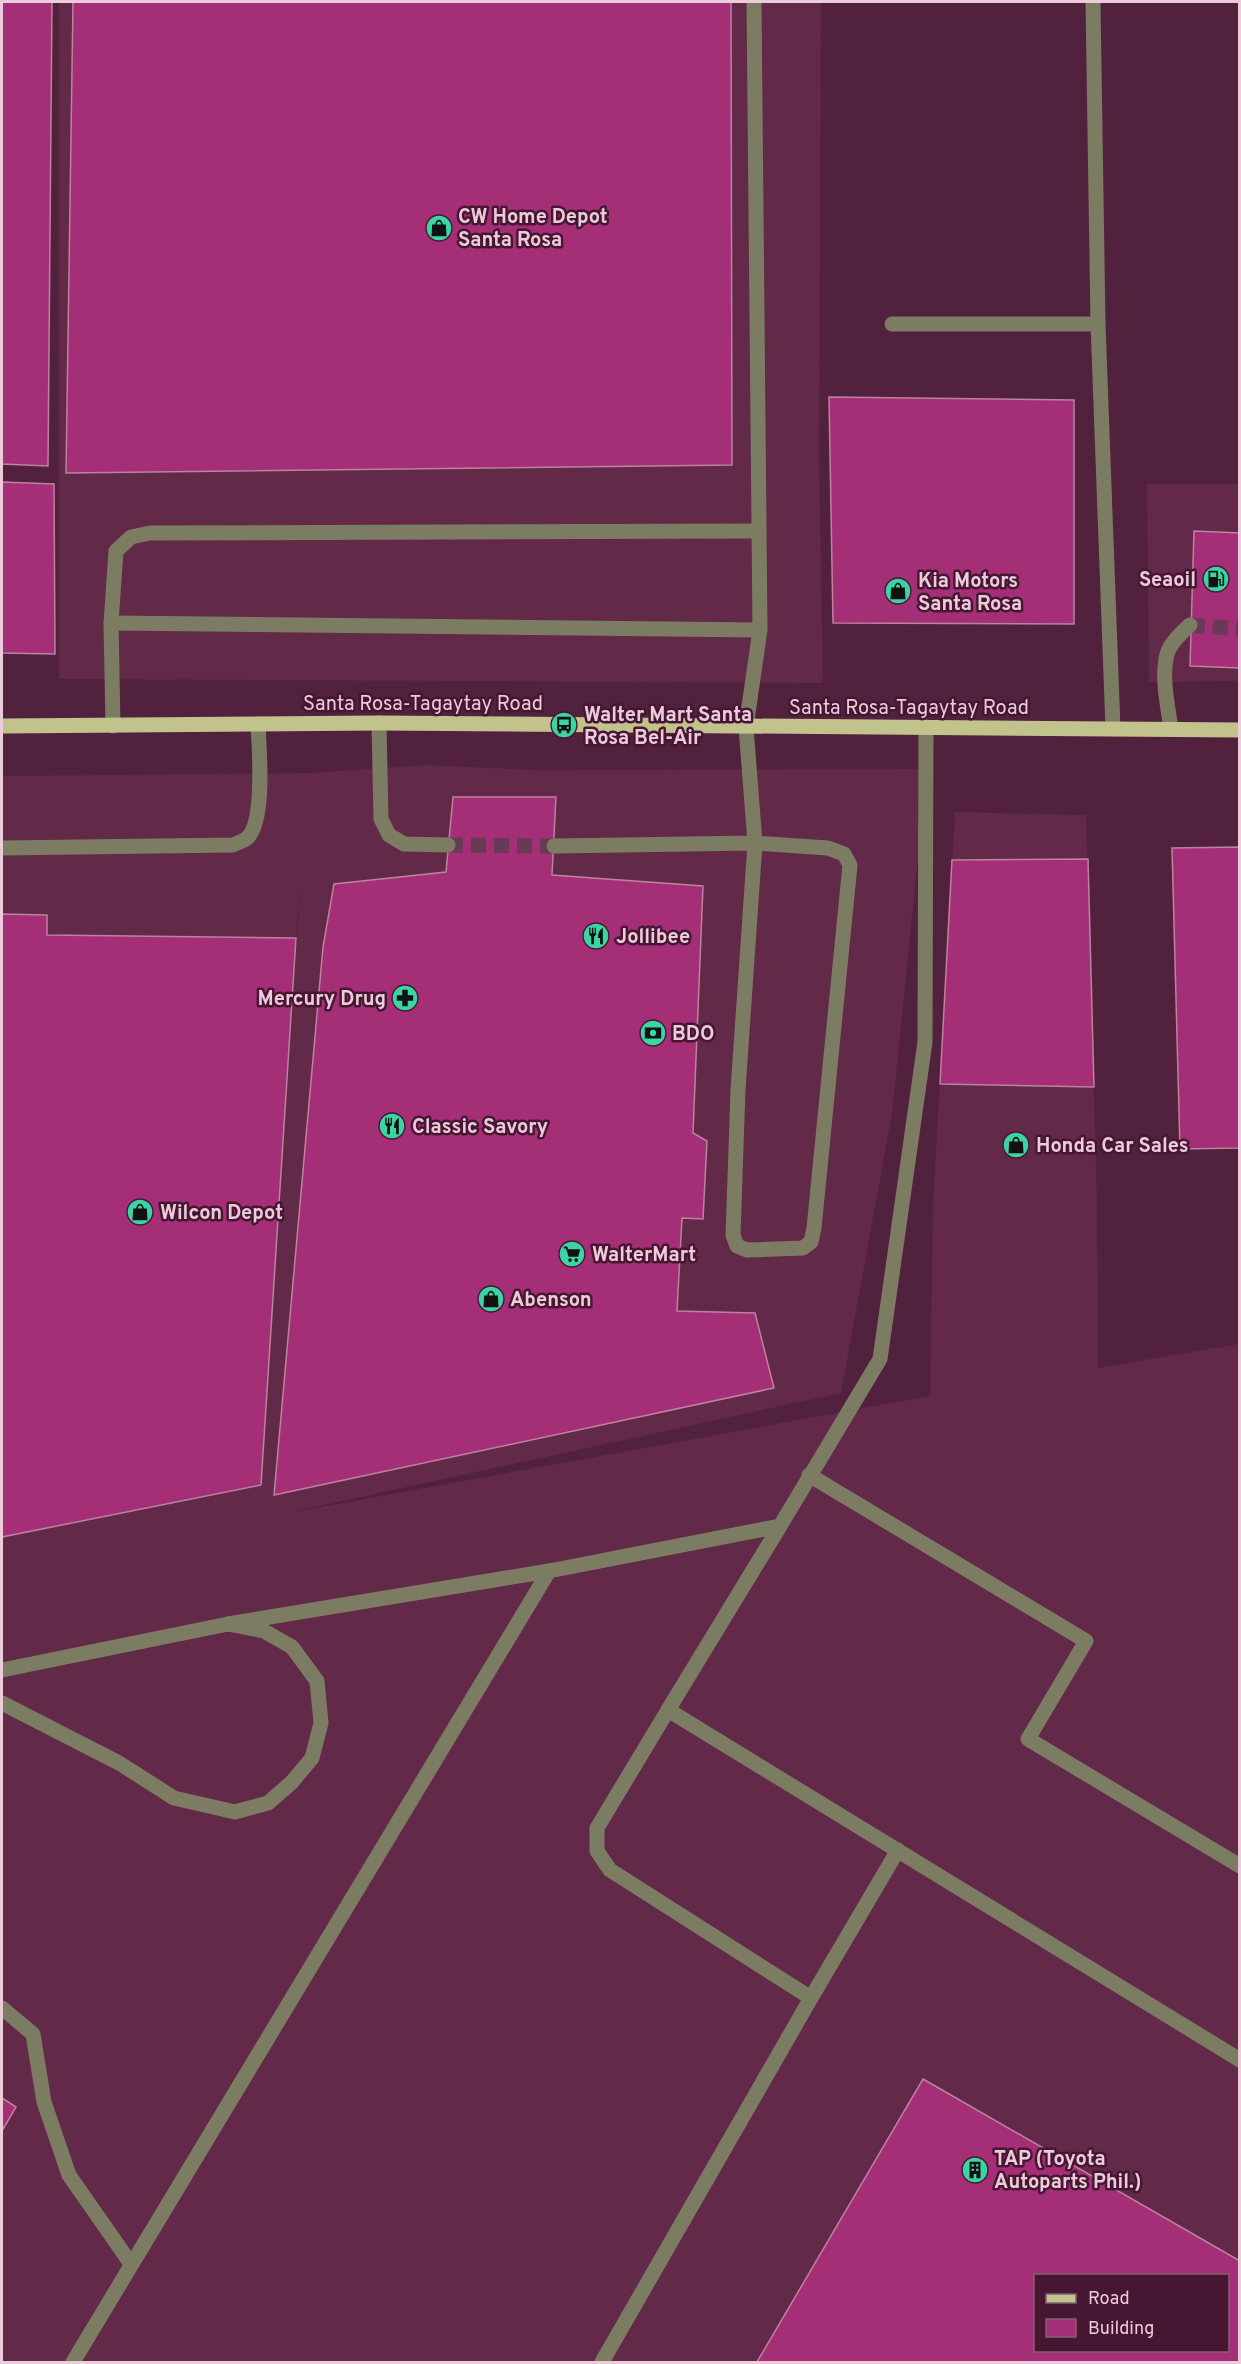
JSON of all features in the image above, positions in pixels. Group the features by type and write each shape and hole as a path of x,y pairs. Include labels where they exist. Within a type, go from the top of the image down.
{"main road":[{"name":"Santa Rosa-Tagaytay Road","path":"2,726 379,723 1239,730"}],"street":[{"path":"554,846 756,843 828,848 844,854 850,865 814,1228 811,1242 803,1248 747,1250 737,1246 733,1235 738,1090 756,843 746,727 760,630 754,2"},
{"path":"1093,2 1098,324 1113,729"},
{"path":"892,324 1098,324"},
{"path":"113,726 111,624 116,551 131,537 150,533 759,531"},
{"path":"111,624 760,630"},
{"path":"1172,729 1165,689 1167,653 1181,633 1190,625"},
{"path":"379,723 381,819 389,835 404,844 448,845"},
{"path":"2,848 233,844 248,838 256,822 259,783 258,724"},
{"path":"811,1998 610,1870 597,1851 597,1828 880,1359 926,1042 926,727"},
{"path":"809,1475 1086,1641 1028,1739 1239,1866"},
{"path":"2,1670 228,1624 549,1570 780,1526"},
{"path":"73,2362 549,1570"},
{"path":"2,1703 119,1763 174,1798 235,1812 268,1803 292,1782 312,1758 321,1723 316,1681 292,1647 264,1631 228,1624"},
{"path":"668,1710 1239,2060"},
{"path":"602,2362 898,1850"},
{"path":"2,2008 33,2034 44,2102 69,2175 131,2264"}],"shaded area":[{"name":"CW Home Depot Santa Rosa","path":"59,2 821,2 819,455 823,683 59,679"},
{"path":"1147,484 1239,484 1239,681 1149,682"},
{"path":"428,765 533,770 927,769 892,1114 841,1393 287,1513 930,1396 933,1205 955,812 1086,815 1097,1203 1098,1368 1239,1344 1239,2362 2,2362 2,776 308,773","holes":["300,890 288,1072 296,938"]}],"building":[{"path":"2,2 52,2 48,466 2,464"},
{"path":"73,2 731,2 732,465 66,473"},
{"path":"829,397 1074,400 1074,624 833,623"},
{"path":"2,482 54,484 55,654 2,653"},
{"name":"Seaoil","path":"1194,531 1240,533 1240,668 1190,666"},
{"path":"453,797 556,797 552,875 703,886 693,1133 707,1141 703,1219 682,1218 677,1311 755,1313 774,1388 274,1495 323,947 334,884 446,872"},
{"path":"1240,847 1240,1148 1180,1149 1172,848"},
{"path":"1088,859 1094,1087 940,1084 952,860"},
{"name":"Wilcon Depot","path":"2,914 47,915 47,935 296,938 261,1485 2,1537"},
{"name":"TAP (Toyota Autoparts Phil.)","path":"923,2079 1240,2261 1240,2362 757,2362"},
{"path":"2,2098 16,2107 2,2131"}],"tunnel":[{"path":"1190,625 1240,629"},
{"path":"448,845 554,846"}],"place":[{"name":"CW Home Depot Santa Rosa","path":"439,228"},
{"name":"Seaoil","path":"1216,579"},
{"name":"Kia Motors Santa Rosa","path":"898,591"},
{"name":"Walter Mart Santa Rosa Bel-Air","path":"564,725"},
{"name":"Jollibee","path":"596,936"},
{"name":"Mercury Drug","path":"405,998"},
{"name":"BDO","path":"653,1033"},
{"name":"Classic Savory","path":"392,1126"},
{"name":"Honda Car Sales","path":"1016,1145"},
{"name":"Wilcon Depot","path":"140,1212"},
{"name":"WalterMart","path":"572,1254"},
{"name":"Abenson","path":"491,1299"},
{"name":"TAP (Toyota Autoparts Phil.)","path":"975,2170"}]}
